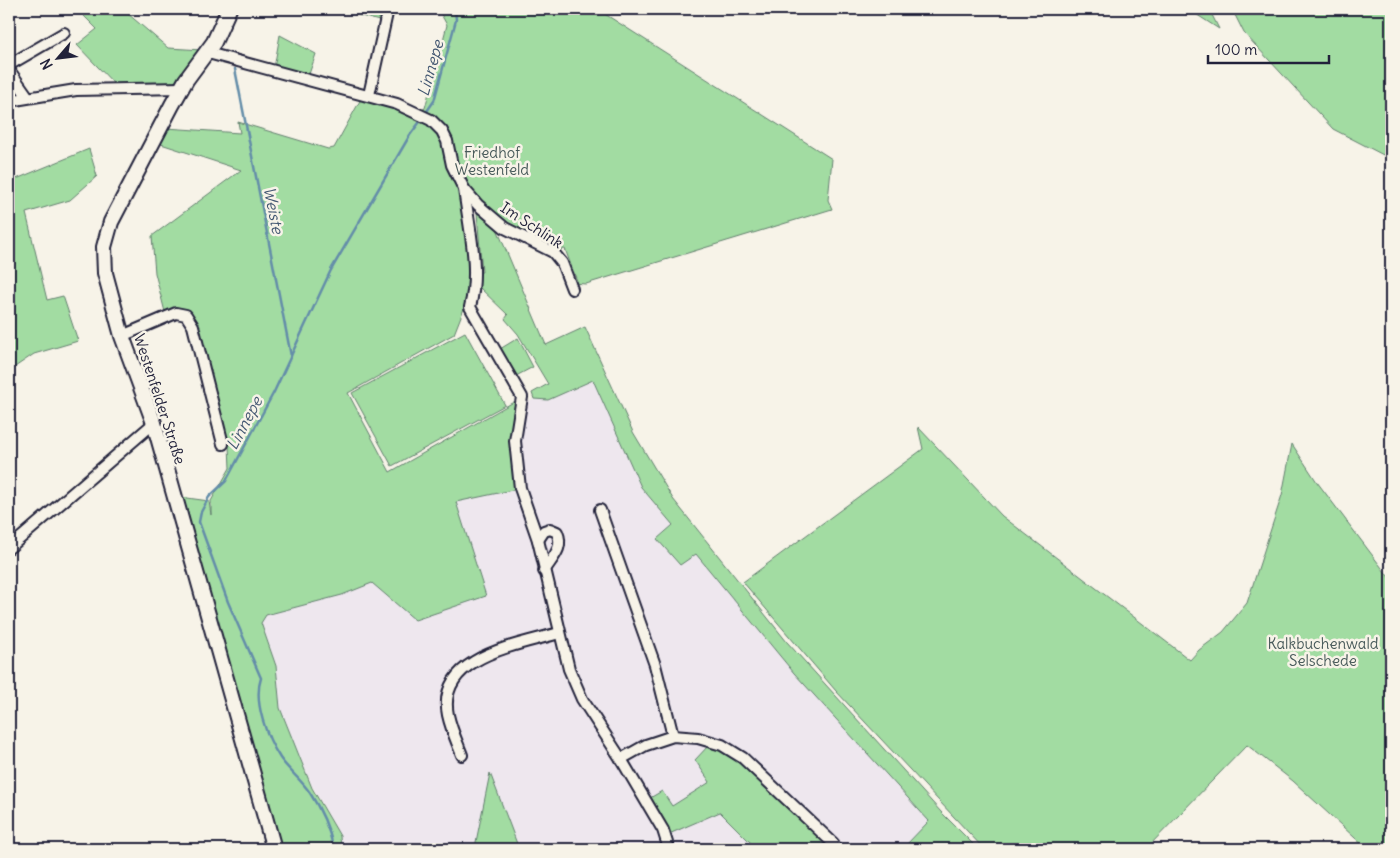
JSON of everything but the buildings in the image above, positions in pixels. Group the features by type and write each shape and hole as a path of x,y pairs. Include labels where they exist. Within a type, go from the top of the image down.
{"main road":[{"name":"Westenfelder Straße","path":"229,9 208,53 182,88 111,222 104,247 106,274 122,336 154,423 274,849"}],"street":[{"path":"368,95 388,9"},
{"path":"9,65 64,33"},
{"name":"Im Schlink","path":"208,53 368,95 418,112 431,120 442,131 447,141 452,165 464,190 478,206 505,228 553,252 562,263 572,289"},
{"path":"9,70 28,97"},
{"path":"9,101 76,90 182,88"},
{"path":"464,190 475,273 470,308 522,397 515,441 520,488 538,540 569,669 582,699 621,759 663,830 669,849"},
{"path":"122,336 176,313 186,315 193,326 223,444"},
{"path":"9,548 154,423"},
{"path":"600,510 654,665 673,736"},
{"path":"538,540 544,531 550,529 557,532 560,540 559,548 544,571"},
{"path":"462,755 448,714 448,694 454,680 480,656 559,633"},
{"path":"621,759 646,745 673,736 698,738 722,745 742,758 833,843 836,849"}],"shaded area":[{"path":"593,380 641,487 673,525 657,539 696,553 794,673 930,822 905,846 908,849 341,849 340,836 311,784 280,708 276,666 261,623 266,615 342,595 372,582 415,620 486,596 455,502 517,489 518,443 527,402 534,399 548,400"}],"green space":[{"path":"77,9 130,9 127,13 168,48 203,50 174,84 117,87 77,45 97,29"},
{"path":"352,9 381,9 379,21 351,13"},
{"name":"Friedhof Westenfeld","path":"438,9 597,9 832,159 828,200 832,209 586,284 572,283 577,281 565,249 559,250 515,232 482,207 460,178 450,145 420,111 425,108 447,25"},
{"path":"1188,9 1209,9 1219,29"},
{"path":"1232,9 1391,9 1391,159 1333,129 1244,33"},
{"path":"280,35 316,54 308,77 274,68"},
{"path":"362,97 417,114 438,131 460,186 472,288 454,334 348,393 390,472 519,399 517,489 456,502 486,596 415,620 372,583 342,595 266,615 261,623 276,666 280,708 312,788 340,836 341,849 279,849 224,646 180,497 209,501 211,515 211,501 230,468 229,446 195,320 182,310 165,312 155,273 152,236 241,170 158,143 166,128 240,133 238,122 328,149 334,148"},
{"path":"89,149 97,176 70,200 26,213 47,300 63,296 78,341 34,354 9,371 9,182"},
{"path":"477,213 495,224 546,345 585,327 633,432 673,499 787,642 941,812 978,849 908,849 905,846 929,821 794,673 696,554 680,565 657,539 673,525 641,487 593,380 548,400 534,399 532,393 548,384 518,334 505,319 508,315 478,286 476,272 482,272"},
{"path":"465,332 505,405 392,466 352,393"},
{"path":"518,338 533,367 516,376 500,349"},
{"name":"Kalkbuchenwald Selschede","path":"918,427 1002,516 1190,660 1199,650 1223,632 1247,603 1282,495 1292,444 1317,482 1391,580 1391,849 1367,849 1293,781 1247,745 1146,849 984,849 836,691 743,582 923,449"},
{"path":"709,745 723,749 825,842 827,849 757,849 720,812 669,834 650,798 662,791 672,806 710,782 695,760"},
{"path":"490,773 519,849 476,849"}],"waterway":[{"name":"Linnepe","path":"425,114 434,101 456,20 455,9"},
{"name":"Weiste","path":"235,69 291,356"},
{"name":"Linnepe","path":"334,849 318,806 307,788 280,758 270,740 260,709 259,688 261,678 228,602 199,522 201,512 209,497 226,481 274,392 331,270 410,135 422,119"}]}
